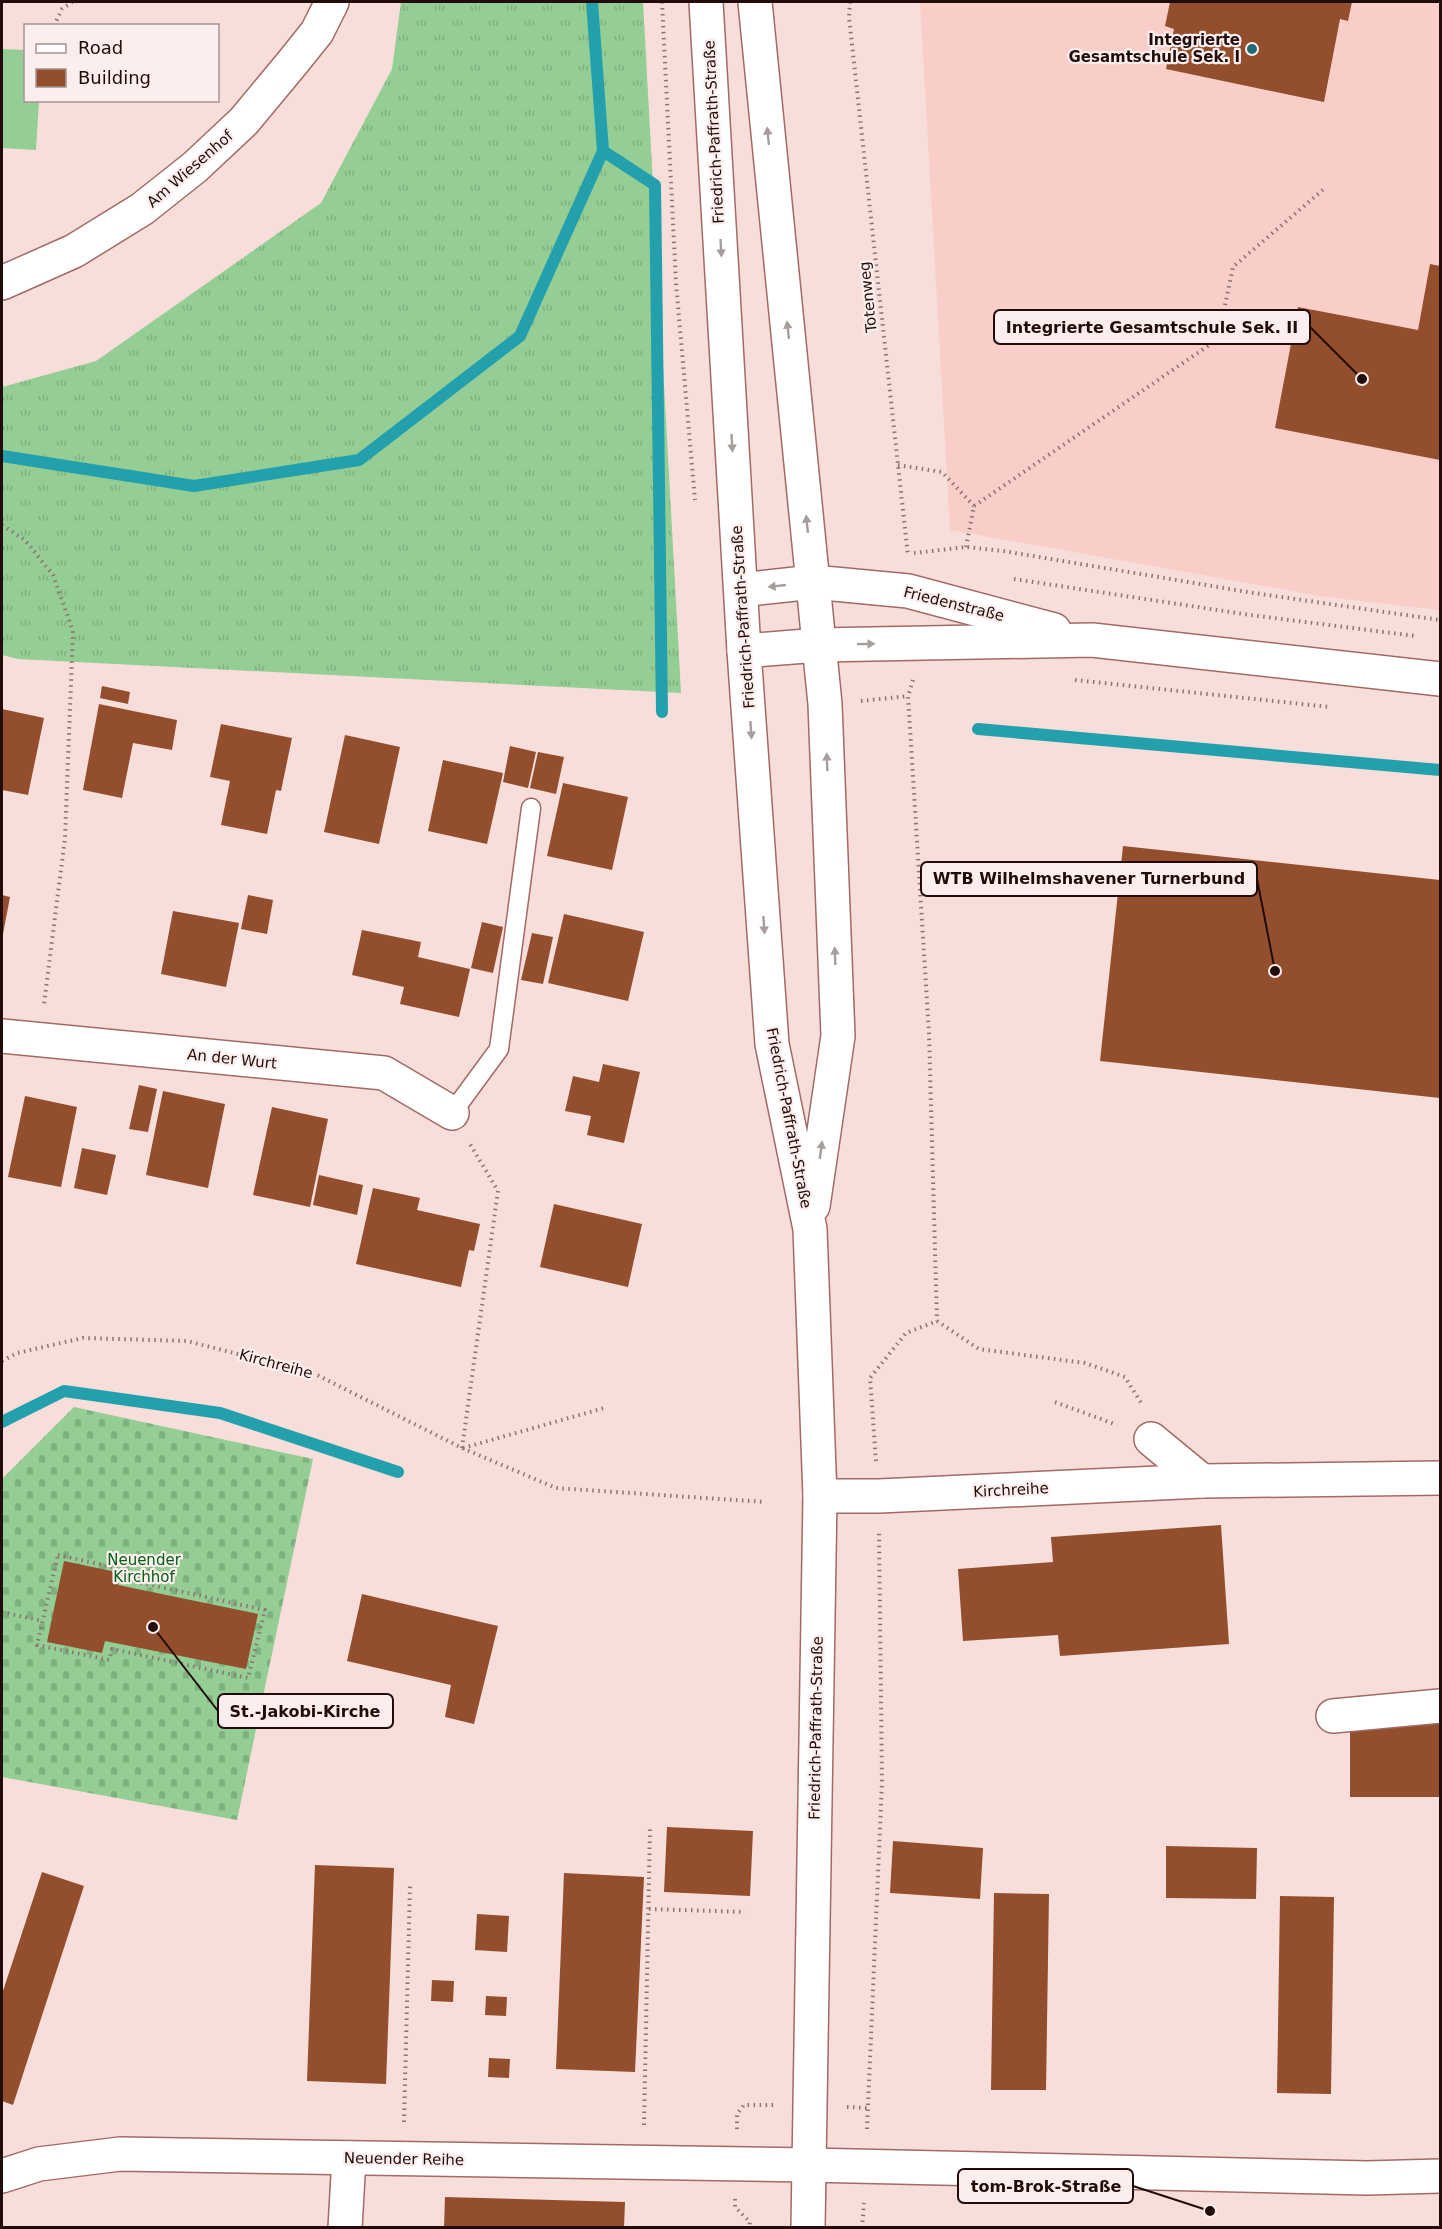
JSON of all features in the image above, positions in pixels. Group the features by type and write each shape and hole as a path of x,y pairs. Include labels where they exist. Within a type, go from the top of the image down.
{"main road":[{"name":"Am Wiesenhof","path":"2,283 74,251 142,209 195,167 244,121 293,62 317,32 332,2"},
{"name":"Friedrich-Paffrath-Straße","path":"706,2 744,651 772,1044 810,1229 820,1496 808,2228"},
{"name":"Friedrich-Paffrath-Straße","path":"755,2 825,704 838,1036 810,1229"},
{"name":"Friedenstraße","path":"741,590 813,582 908,591 1092,640"},
{"name":"Friedenstraße","path":"744,651 819,645 1092,640 1440,679"},
{"name":"An der Wurt","path":"2,1036 384,1073 452,1113"},
{"path":"1151,1439 1202,1481"},
{"name":"Kirchreihe","path":"820,1496 879,1496 1202,1481 1440,1478"},
{"path":"1333,1716 1440,1706"},
{"name":"Neuender Reihe","path":"2,2175 39,2164 120,2154 227,2154 1367,2178 1440,2176"},
{"path":"345,2228 349,2158"}],"lane":[{"path":"452,1113 499,1049 531,808"}],"path":[{"path":"55,24 62,9 72,2"},
{"name":"Totenweg","path":"850,2 850,29 908,554 908,591"},
{"path":"966,547 974,506 1218,339 1233,267 1325,188"},
{"path":"898,465 942,472 974,506"},
{"path":"2,525 26,540 54,575 73,632 65,837 39,1041"},
{"path":"908,554 966,547 1440,620"},
{"path":"908,554 931,559"},
{"path":"1011,578 1251,615 1417,636"},
{"path":"913,643 914,676 908,696 929,1034 937,1321"},
{"path":"1070,679 1337,707"},
{"path":"452,1113 498,1191 462,1448 604,1408"},
{"path":"937,1321 979,1349 1085,1363 1125,1377 1144,1408 1151,1439"},
{"path":"862,2228 882,1782 879,1496 870,1378 906,1333 937,1321"},
{"name":"Kirchreihe","path":"2,1361 17,1353 83,1338 187,1341 315,1374 462,1448 556,1488 765,1502"},
{"path":"1055,1402 1151,1439"},
{"path":"58,1555 126,1570 124,1579 265,1610 248,1678 112,1649 109,1660 37,1645 42,1621 58,1555"},
{"path":"2,1612 42,1621"},
{"path":"643,2162 650,1829"},
{"path":"404,2159 410,1886"},
{"path":"649,1909 745,1912"}],"shaded area":[{"path":"920,2 1440,2 1440,610 1325,597 950,530"}],"green space":[{"path":"401,2 643,2 681,693 18,659 2,655 2,387 96,361 321,203 392,69"},
{"path":"2,49 24,50 24,102 39,102 36,150 2,148"},
{"name":"Neuender Kirchhof","path":"74,1407 313,1459 237,1820 2,1777 2,1479"}],"building":[{"name":"Integrierte Gesamtschule Sek. I","path":"1170,2 1352,2 1348,21 1340,19 1324,102 1166,69 1174,29 1165,26"},
{"path":"1430,264 1440,266 1440,460 1275,428 1298,307 1418,330"},
{"path":"102,686 130,692 128,704 100,698"},
{"path":"99,704 177,720 172,750 133,743 122,798 83,790"},
{"path":"2,709 44,718 28,795 2,790"},
{"path":"221,724 292,738 281,791 276,790 267,834 221,825 230,781 210,777"},
{"path":"345,735 400,747 379,844 324,832"},
{"path":"510,746 536,752 528,788 503,782"},
{"path":"538,752 564,757 556,794 530,788"},
{"path":"443,760 503,773 487,844 428,831"},
{"path":"563,783 628,797 612,870 547,856"},
{"path":"1123,846 1440,880 1440,1098 1100,1061"},
{"path":"2,895 10,897 3,934 2,934"},
{"path":"248,895 273,900 267,934 241,929"},
{"path":"173,911 239,923 226,987 161,974"},
{"path":"564,914 644,932 628,1001 548,983"},
{"path":"482,922 503,927 493,973 471,968"},
{"path":"362,930 421,942 418,957 470,969 459,1017 400,1004 404,987 352,975"},
{"path":"532,933 553,937 543,984 521,980"},
{"path":"603,1064 640,1072 624,1143 587,1135 591,1116 565,1111 573,1076 599,1082"},
{"path":"139,1085 157,1089 148,1132 129,1129"},
{"path":"163,1091 225,1104 208,1188 146,1175"},
{"path":"25,1096 77,1107 61,1187 8,1177"},
{"path":"272,1107 328,1119 310,1207 253,1195"},
{"path":"82,1148 116,1155 107,1195 74,1188"},
{"path":"319,1175 363,1185 357,1215 313,1205"},
{"path":"373,1188 420,1198 417,1210 480,1224 474,1251 469,1250 461,1287 356,1264"},
{"path":"554,1204 642,1224 628,1287 540,1267"},
{"path":"1221,1525 1229,1644 1060,1656 1058,1635 963,1641 958,1569 1053,1562 1051,1537"},
{"path":"64,1561 121,1573 118,1585 258,1614 246,1669 105,1641 102,1653 47,1642"},
{"path":"362,1594 498,1626 474,1724 445,1717 451,1685 347,1661"},
{"path":"1350,1722 1440,1722 1440,1797 1350,1797"},
{"path":"667,1827 753,1831 750,1896 664,1892"},
{"path":"893,1841 983,1848 980,1899 890,1893"},
{"path":"1166,1846 1257,1848 1256,1899 1166,1898"},
{"path":"315,1865 394,1868 386,2084 307,2081"},
{"path":"42,1872 84,1886 13,2105 2,2101 2,1994"},
{"path":"564,1873 644,1877 635,2072 556,2069"},
{"path":"994,1893 1049,1894 1046,2090 991,2090"},
{"path":"1280,1896 1334,1897 1331,2094 1277,2093"},
{"path":"477,1914 509,1916 507,1952 475,1950"},
{"path":"432,1980 454,1981 453,2002 431,2001"},
{"path":"486,1996 507,1997 506,2016 485,2015"},
{"path":"489,2058 510,2059 509,2078 488,2077"},
{"path":"445,2197 625,2202 624,2228 444,2228"}],"waterway":[{"path":"2,456 194,486 359,460 520,336 603,151 592,2"},
{"path":"603,151 655,185 662,712"},
{"path":"978,729 1440,770"},
{"path":"2,1422 64,1391 220,1413 398,1472"}],"place":[{"name":"Integrierte Gesamtschule Sek. I","path":"1252,49"},
{"name":"Integrierte Gesamtschule Sek. II","path":"1362,379"},
{"name":"WTB Wilhelmshavener Turnerbund","path":"1275,971"},
{"name":"St.-Jakobi-Kirche","path":"153,1627"},
{"name":"tom-Brok-Straße","path":"1210,2211"}]}
